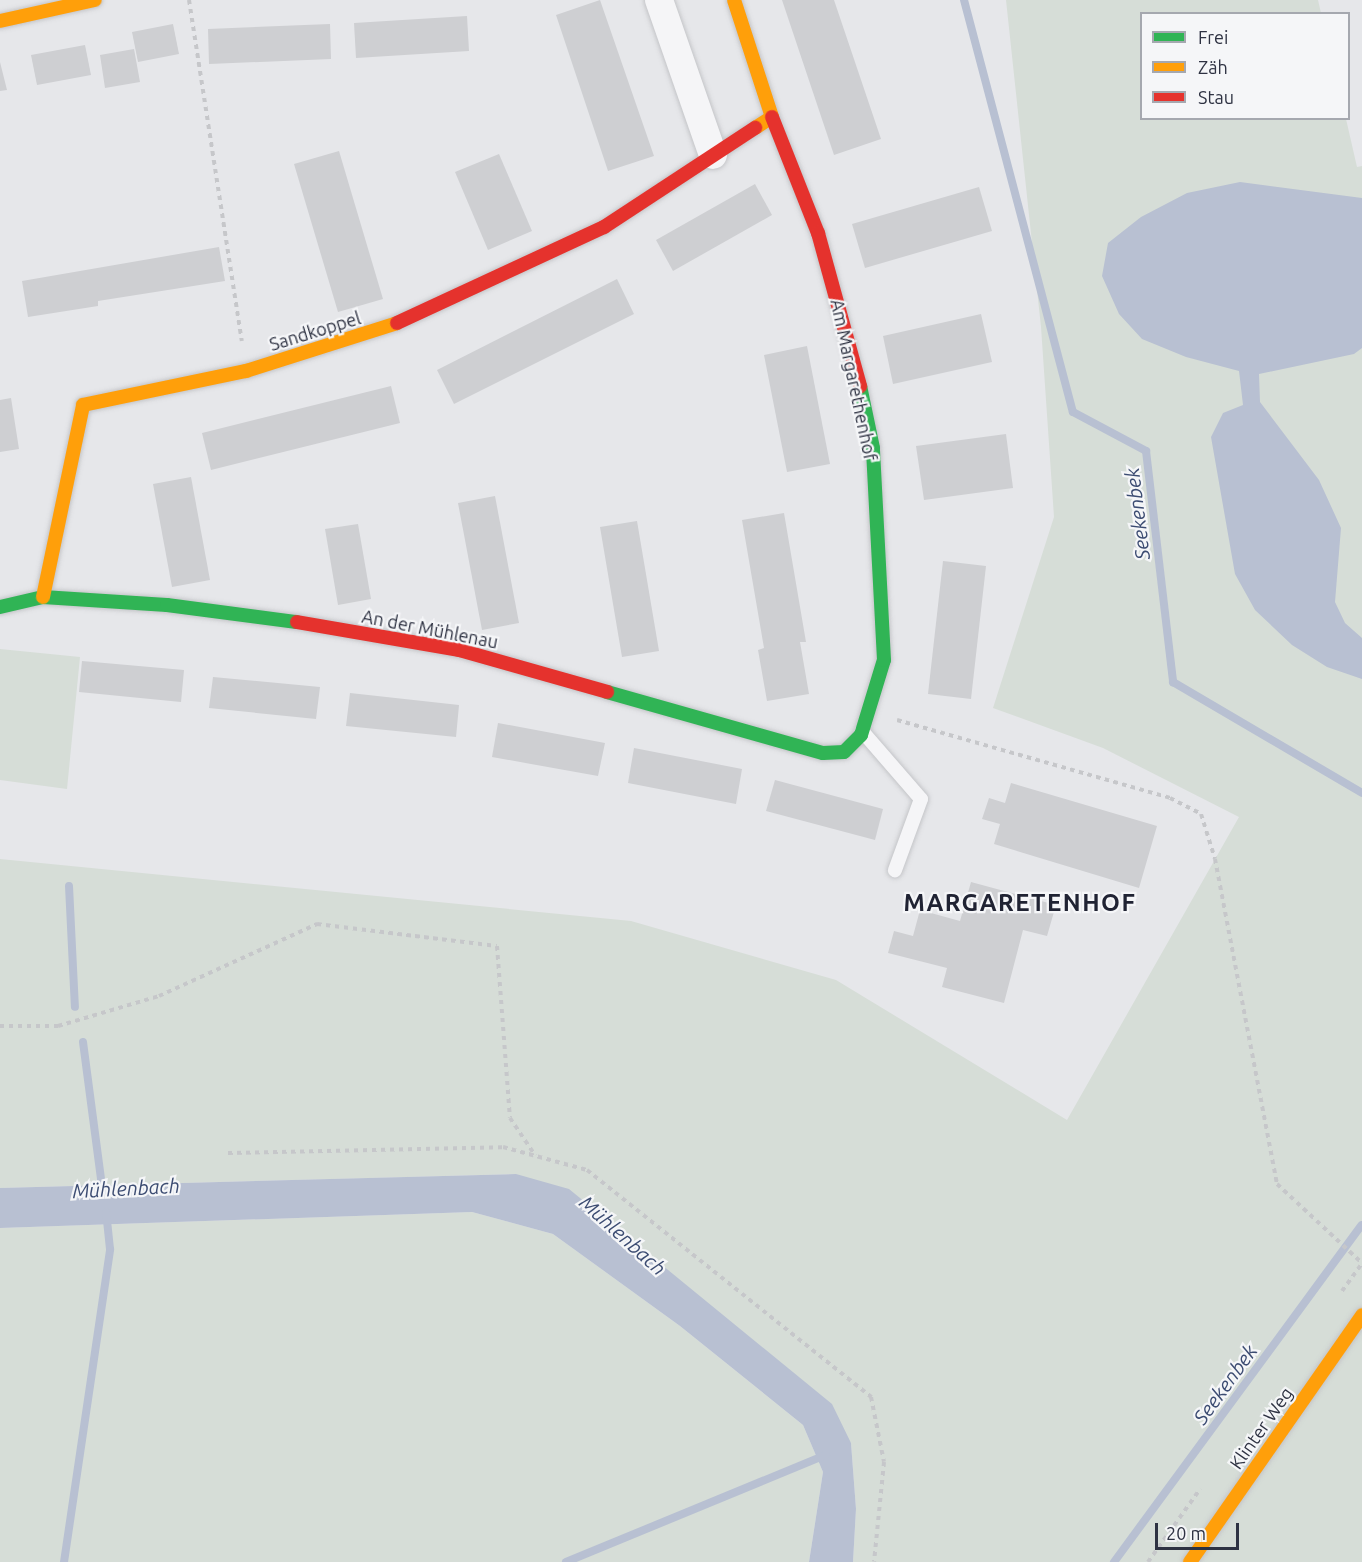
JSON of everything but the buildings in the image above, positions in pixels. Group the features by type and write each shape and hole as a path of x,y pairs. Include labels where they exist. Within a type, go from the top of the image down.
{"street":[{"path":"0,21 95,0"},
{"path":"659,0 713,154 772,117"},
{"name":"Am Margarethenhof","path":"734,0 772,117 818,233 849,338 873,448 884,660 870,712 862,731 844,752"},
{"name":"Sandkoppel","path":"43,597 83,405 246,371 412,317 604,227 713,154"},
{"name":"An der Mühlenau","path":"0,607 43,597 167,605 267,618 459,650 823,753 844,752"},
{"name":"Klinter Weg","path":"1190,1562 1362,1315"}],"lane":[{"path":"862,731 921,799 895,870"}],"path":[{"path":"189,0 246,371"},
{"path":"870,712 1170,798 1201,814 1215,859 1277,1184 1362,1263"},
{"path":"0,1026 58,1026 159,996 317,924 497,946 510,1118 535,1156"},
{"path":"228,1153 503,1147 587,1170 871,1397 884,1462 874,1562"}],"shaded area":[{"path":"1006,0 1318,0 1321,12 1140,12 1140,120 1346,120 1357,167 1362,166 1362,1562 853,1562 856,1509 851,1443 516,1174 0,1188 0,859 631,921 836,980 1067,1120 1239,817 1103,748 993,708 1054,517 1041,327"},
{"path":"0,649 80,657 67,789 0,780"},
{"path":"472,1212 553,1234 680,1326 803,1425 823,1472 809,1562 0,1562 0,1228"}],"water":[{"path":"1240,182 1362,198 1362,348 1354,354 1259,374 1260,402 1319,480 1341,528 1335,602 1345,623 1362,638 1362,679 1327,667 1292,645 1255,610 1235,574 1211,437 1223,413 1243,405 1239,371 1186,357 1142,339 1119,314 1102,276 1108,243 1141,217 1187,193"},
{"name":"Mühlenbach","path":"516,1174 569,1189 832,1404 851,1443 856,1509 853,1562 809,1562 823,1472 803,1425 680,1326 553,1234 472,1212 0,1228 0,1188"}],"waterway":[{"name":"Seekenbek","path":"964,0 1073,412 1146,451 1173,682 1362,793"},
{"path":"69,886 75,1007"},
{"name":"Mühlenbach","path":"83,1042 103,1193"},
{"path":"64,1562 110,1249 106,1212"},
{"name":"Seekenbek","path":"1114,1562 1362,1225"},
{"path":"566,1562 826,1455"}],"traffic: fast":[{"path":"607,692 823,753 844,752 861,735 884,660 873,448 860,386"},
{"path":"0,607 43,597 167,605 297,622"}],"traffic: slow":[{"path":"0,21 95,0"},
{"path":"734,0 772,117 755,128"},
{"path":"43,597 83,405 246,371 397,323"},
{"path":"1190,1562 1362,1315"}],"traffic: jam":[{"path":"772,117 818,233 860,386"},
{"path":"397,323 604,227 755,128"},
{"path":"297,622 459,650 607,692"}],"district":[{"name":"MARGARETENHOF","path":"1020,903"}]}
